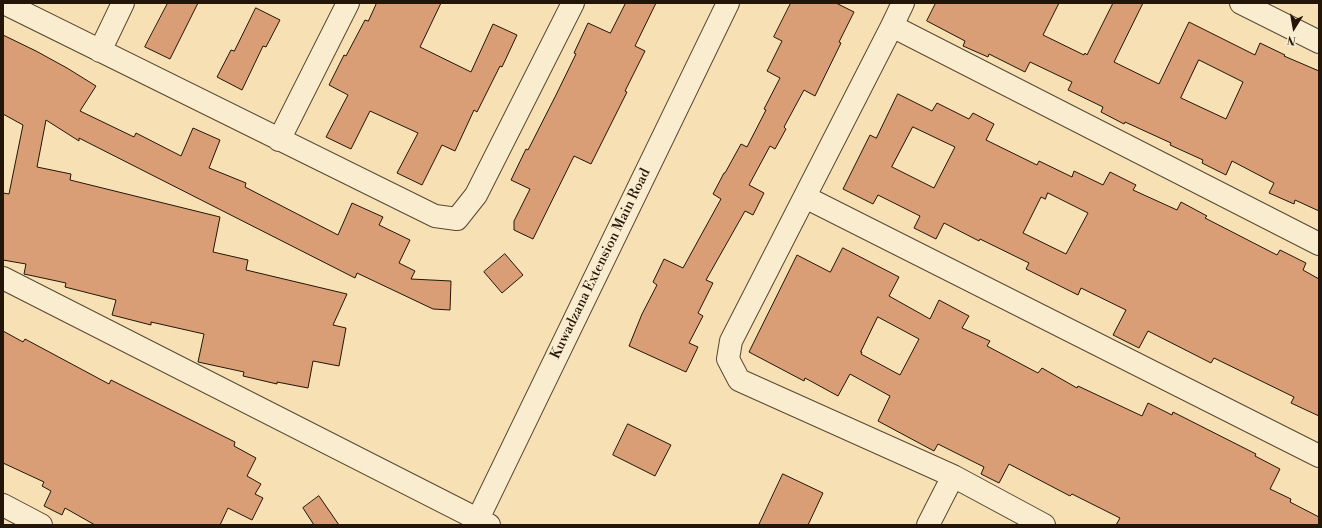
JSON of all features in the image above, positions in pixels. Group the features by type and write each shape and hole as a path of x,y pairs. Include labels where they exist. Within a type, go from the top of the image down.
{"street":[{"path":"4,3 435,216 457,219 476,195 573,3"},
{"path":"100,51 123,3"},
{"path":"280,140 348,3"},
{"name":"Kuwadzana Extension Main Road","path":"481,523 728,3"},
{"path":"903,3 731,341 728,359 739,380 953,476 1044,525"},
{"path":"1241,3 1319,42"},
{"path":"892,26 1319,244"},
{"path":"805,197 1319,456"},
{"path":"3,278 481,523"},
{"path":"928,525 953,476"},
{"path":"3,505 41,525"}],"building":[{"path":"168,3 198,3 170,59 145,47"},
{"path":"377,3 441,3 420,47 471,72 493,24 517,35 502,67 500,66 477,112 474,110 455,151 442,145 422,185 397,173 418,133 370,111 351,149 326,137 348,95 329,85 344,55 346,56 365,20 368,21"},
{"path":"626,3 656,3 635,46 645,51 625,91 627,92 591,164 574,156 533,239 514,230 514,221 530,189 511,180 526,149 528,150 556,95 576,54 574,53 588,23 610,33"},
{"path":"791,3 836,3 854,12 839,42 841,43 815,96 804,90 784,127 786,129 775,149 770,146 749,185 764,193 753,215 745,211 706,280 713,283 698,313 703,316 689,343 698,347 686,372 629,346 642,314 657,285 653,282 664,259 683,268 721,199 713,194 724,173 741,144 747,147 766,110 764,109 780,78 767,71 782,41 774,37"},
{"path":"936,3 1059,3 1043,35 1084,55 1085,53 1087,55 1113,3 1143,3 1114,62 1159,84 1189,22 1255,55 1260,43 1285,55 1284,56 1319,71 1319,211 1295,200 1294,204 1269,193 1274,183 1232,161 1226,175 1202,163 1203,160 1170,145 1171,143 1125,122 1124,124 1101,112 1103,107 1068,90 1072,82 1030,62 1025,72 989,54 988,57 963,46 965,41 927,21","holes":["1199,60 1243,82 1226,119 1181,98"]},
{"path":"256,8 280,20 266,47 263,46 242,90 217,77 231,50 234,51"},
{"path":"3,35 67,68 96,86 80,111 134,137 136,133 181,156 193,128 220,140 209,168 246,183 245,187 338,235 352,203 383,217 379,225 410,240 399,263 415,271 411,279 451,281 450,310 433,309 357,273 355,278 79,138 79,141 46,120 37,167 71,174 70,180 220,217 213,252 248,260 246,270 347,294 333,325 346,328 339,366 313,361 308,388 277,382 277,384 243,376 244,372 198,362 204,334 151,322 151,325 112,315 116,300 65,287 66,283 24,274 26,264 3,260 3,193 9,194 23,125 3,114"},
{"path":"898,94 932,111 937,103 969,119 973,113 994,124 986,140 1037,165 1039,161 1072,177 1074,171 1103,185 1110,172 1136,185 1133,190 1177,210 1181,202 1207,216 1205,218 1277,255 1280,250 1306,263 1303,270 1319,279 1319,416 1291,403 1294,397 1214,358 1211,363 1148,331 1139,348 1113,335 1126,310 1081,288 1078,295 1026,269 1029,263 980,239 979,241 944,223 936,239 914,228 920,216 878,195 873,204 843,189 870,135 876,138","holes":["913,127 955,147 934,188 892,167","1048,193 1088,213 1066,254 1023,233 1041,197 1045,199"]},
{"path":"843,248 899,277 889,296 930,319 939,300 969,316 962,328 990,341 987,346 1038,373 1042,368 1077,388 1078,386 1142,416 1148,403 1172,415 1173,412 1256,454 1255,456 1280,469 1270,489 1291,499 1290,502 1319,517 1319,525 1116,525 1120,518 1072,494 1070,496 1009,464 999,483 981,474 984,467 938,444 934,451 878,421 890,396 850,374 838,396 805,378 804,381 749,352 797,255 830,272","holes":["878,317 919,339 900,375 861,354"]},
{"path":"505,254 523,275 502,293 484,272"},
{"path":"3,331 23,342 25,339 109,384 111,380 235,442 234,446 256,458 247,476 261,484 255,494 263,498 252,520 228,508 220,525 95,525 65,508 62,515 44,506 51,491 42,486 44,482 3,463"},
{"path":"628,424 671,445 655,476 613,455"},
{"path":"783,474 823,493 808,525 759,525"},
{"path":"319,496 339,525 314,525 303,508"}]}
